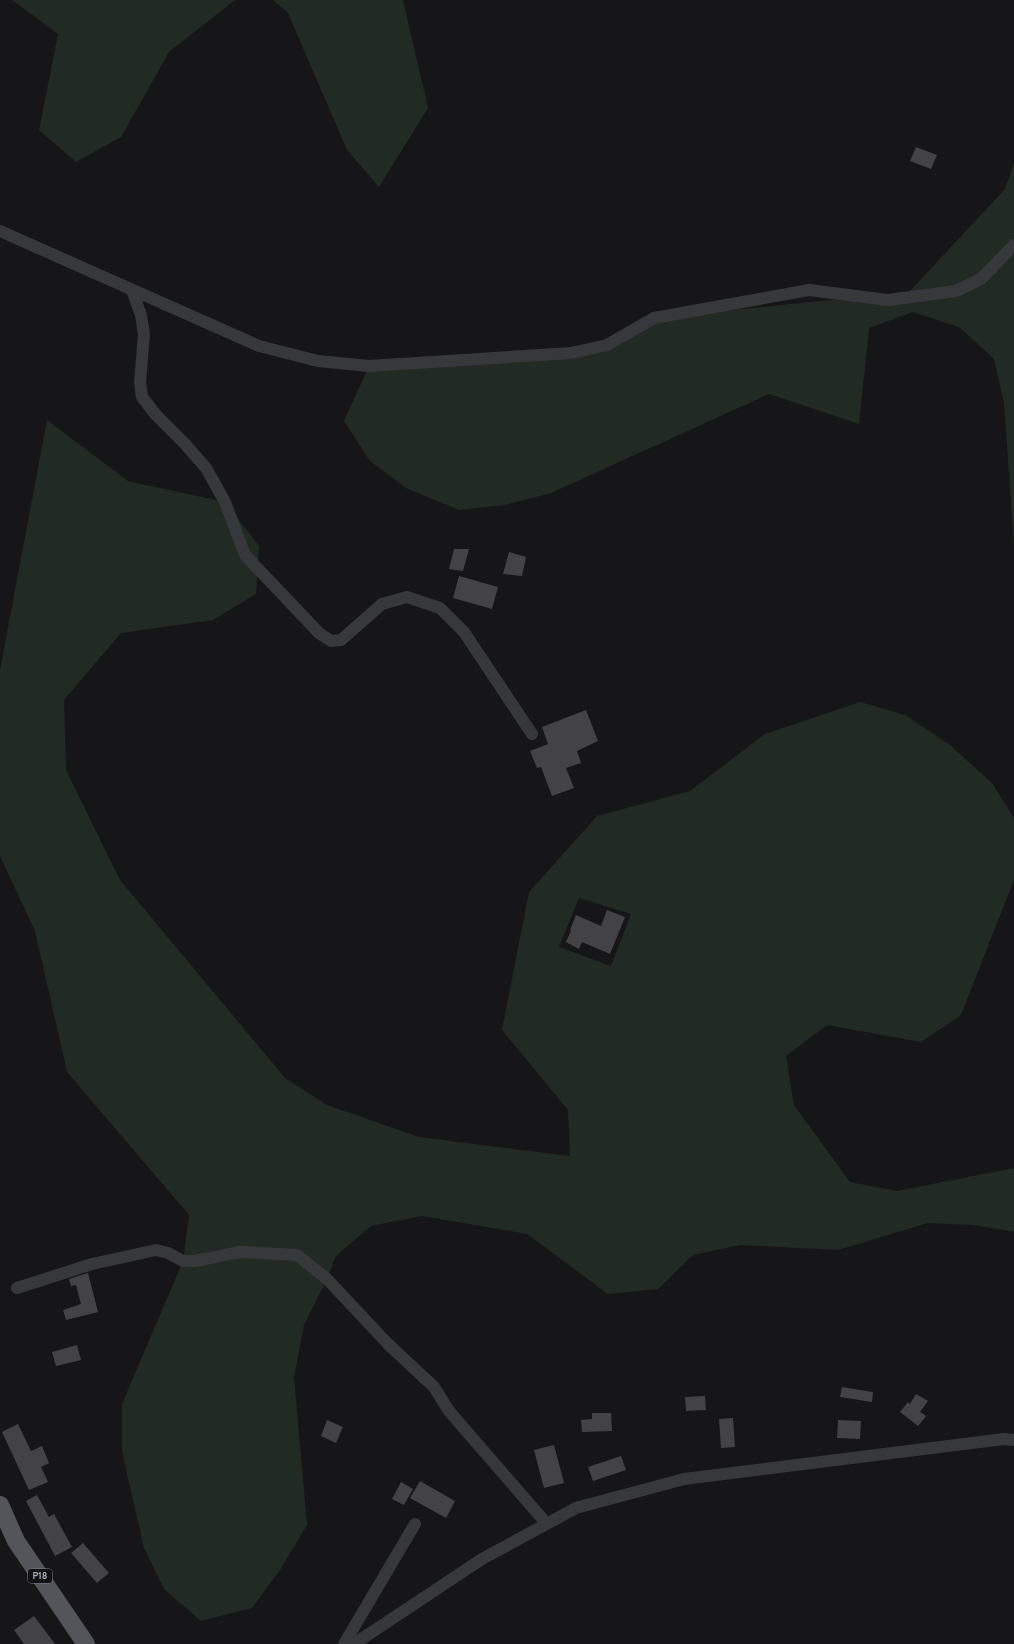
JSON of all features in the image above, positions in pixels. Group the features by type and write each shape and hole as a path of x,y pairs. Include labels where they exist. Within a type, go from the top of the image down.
{"main road":[{"name":"P18","path":"0,1505 16,1541 86,1644"}],"street":[{"path":"0,231 259,346 318,361 369,366 571,353 607,345 654,318 809,290 888,300 956,291 981,279 1014,246"},
{"path":"132,290 141,315 144,334 140,382 142,397 156,415 206,468 225,502 245,555 319,633 332,641 341,640 382,604 407,597 440,608 464,632 532,734"},
{"path":"17,1288 92,1264 156,1250 183,1260 195,1261 240,1252 296,1255 328,1279 388,1344 434,1387 449,1411 546,1523"},
{"path":"354,1644 482,1559 576,1508 684,1479 1004,1439 1014,1440"},
{"path":"344,1644 416,1524"}],"shaded area":[{"path":"12,0 235,0 169,52 121,137 76,162 39,130 58,34"},
{"path":"273,0 403,0 428,108 379,187 347,150 288,13"},
{"path":"1014,163 1014,545 1004,403 994,359 959,327 913,312 869,328 859,424 769,394 551,493 505,505 459,510 406,488 370,461 344,421 369,366 607,345 654,318 909,292 1005,189"},
{"path":"47,420 128,481 225,502 259,546 256,594 213,620 121,633 64,700 66,770 120,880 285,1078 327,1105 419,1137 570,1156 568,1110 502,1030 529,892 597,816 690,791 765,734 860,702 905,715 950,745 992,783 1014,818 1014,880 961,1015 921,1042 827,1025 786,1056 794,1105 850,1182 897,1191 1014,1168 1014,1232 974,1225 928,1223 838,1250 740,1245 693,1255 658,1289 608,1294 527,1234 422,1216 371,1226 336,1256 327,1279 304,1325 294,1377 307,1525 280,1570 252,1608 201,1621 164,1589 144,1548 122,1451 122,1404 183,1261 189,1215 67,1072 35,931 0,856 0,670","holes":["579,898 631,914 611,966 559,947"]}],"building":[{"path":"916,147 937,155 931,169 910,161"},
{"path":"454,549 469,549 463,571 449,569"},
{"path":"509,552 526,557 522,576 503,574"},
{"path":"459,576 498,587 492,609 453,598"},
{"path":"586,710 598,741 577,751 581,763 566,768 574,788 552,796 541,767 537,768 530,751 548,744 542,727"},
{"path":"607,910 625,917 610,954 582,942 579,949 566,942 576,915 601,926"},
{"path":"88,1273 98,1312 66,1320 63,1310 81,1304 76,1285 71,1286 69,1279"},
{"path":"77,1345 81,1360 56,1366 52,1352"},
{"path":"842,1387 873,1392 872,1402 840,1397"},
{"path":"916,1394 928,1401 920,1412 926,1416 918,1426 900,1412 908,1402 910,1404"},
{"path":"705,1396 706,1410 686,1411 685,1397"},
{"path":"592,1413 611,1413 612,1431 582,1432 581,1420 592,1419"},
{"path":"733,1418 735,1447 721,1448 719,1419"},
{"path":"327,1420 343,1427 336,1443 321,1436"},
{"path":"838,1420 861,1421 860,1439 837,1438"},
{"path":"18,1424 31,1451 42,1446 49,1463 41,1467 48,1482 29,1490 2,1432"},
{"path":"554,1445 564,1483 544,1488 534,1450"},
{"path":"621,1456 626,1470 593,1481 588,1467"},
{"path":"420,1481 455,1501 446,1518 410,1498"},
{"path":"401,1482 413,1489 404,1505 392,1499"},
{"path":"37,1495 49,1517 54,1514 72,1547 55,1556 26,1501"},
{"path":"83,1543 109,1573 97,1583 71,1553"},
{"path":"34,1616 55,1644 24,1644 14,1630"}]}
